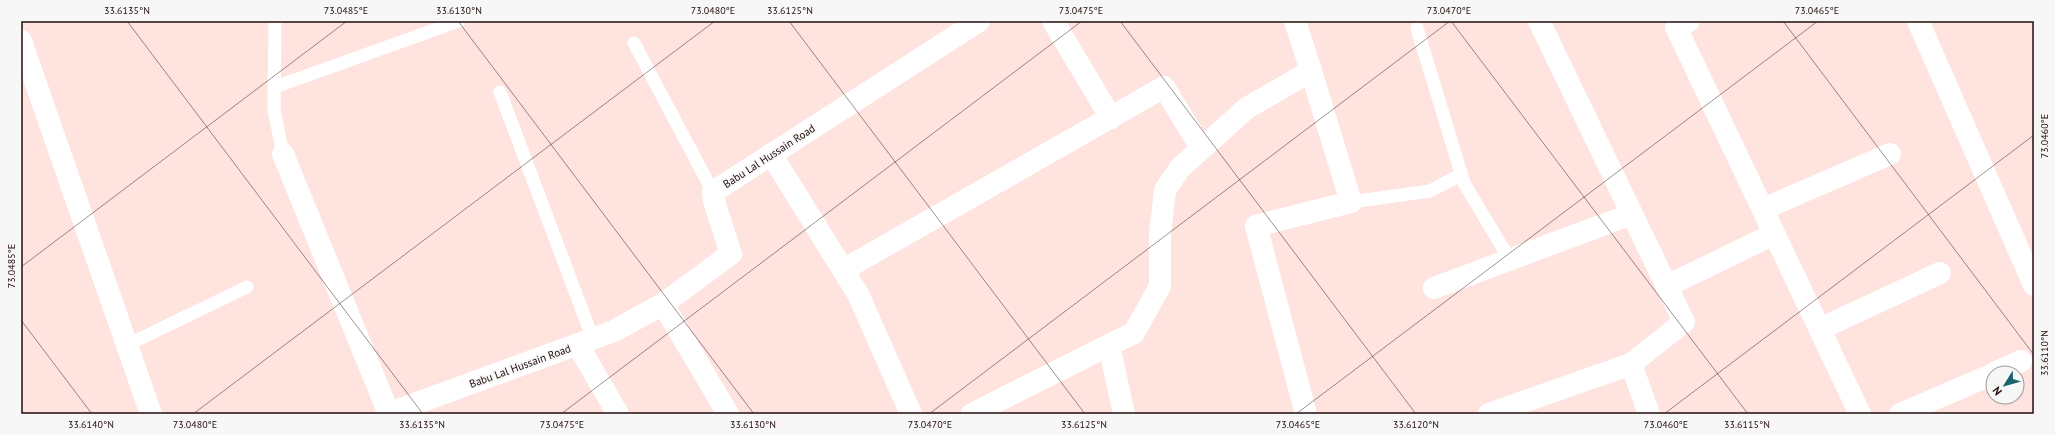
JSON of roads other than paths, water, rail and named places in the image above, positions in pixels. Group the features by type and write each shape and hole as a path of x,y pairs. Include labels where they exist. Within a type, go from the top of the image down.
{"street":[{"name":"Babu Lal Hussain Road","path":"388,414 614,331 663,304 731,254 714,201 713,192 979,21"},
{"path":"1053,21 1111,118"},
{"path":"1295,21 1351,202 1256,226 1306,414"},
{"path":"1489,414 1631,364 1684,322 1539,21"},
{"path":"1689,21 1676,27 1860,414"},
{"path":"1918,21 2034,285"},
{"path":"21,41 151,414"},
{"path":"972,414 1134,333 1160,286 1160,234 1165,190 1180,168 1247,108 1311,71"},
{"path":"843,270 1164,87 1201,148"},
{"path":"283,154 388,414"},
{"path":"771,154 858,294 911,414"},
{"path":"1763,209 1890,154"},
{"path":"1434,288 1632,214"},
{"path":"1667,286 1774,234"},
{"path":"1820,329 1940,273"},
{"path":"663,304 728,414"},
{"path":"585,342 618,414"},
{"path":"1109,345 1124,414"},
{"path":"2014,365 2021,362"},
{"path":"1631,364 1649,414"},
{"path":"1900,414 1985,377"}],"lane":[{"path":"275,21 274,110 283,154"},
{"path":"275,87 459,21"},
{"path":"1417,28 1464,182 1510,260"},
{"path":"634,43 713,192"},
{"path":"500,92 585,342"},
{"path":"1351,202 1430,191 1462,174"},
{"path":"127,346 247,287"}]}
